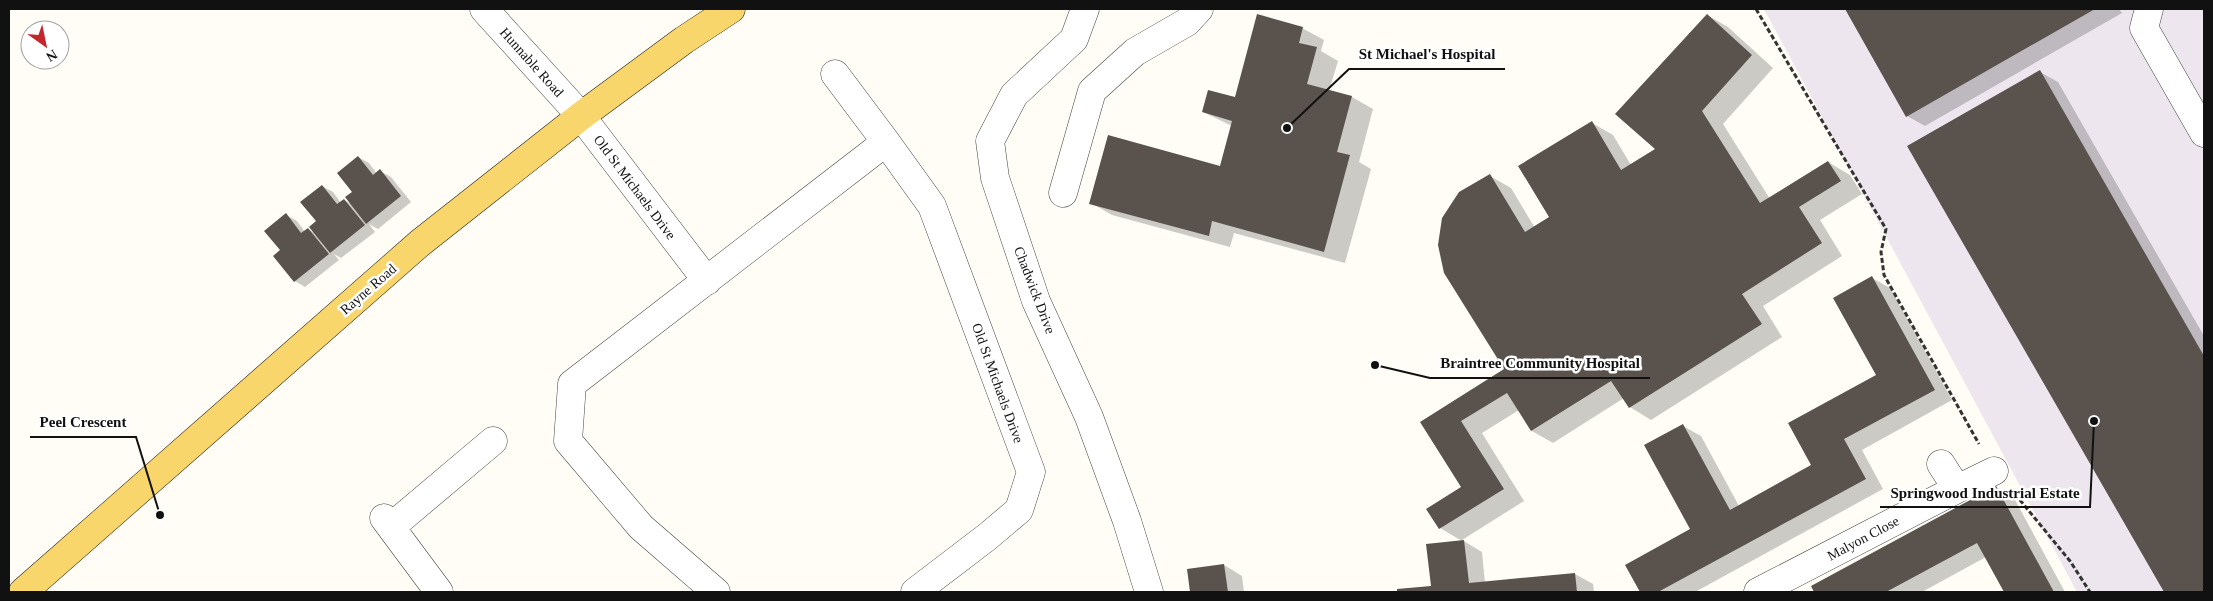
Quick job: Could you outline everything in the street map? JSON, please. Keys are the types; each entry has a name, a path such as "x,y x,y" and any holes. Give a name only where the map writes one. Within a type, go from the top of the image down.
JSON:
{"main road":[{"name":"Rayne Road","path":"23,592 420,243 581,116 684,40 732,9"}],"street":[{"name":"Hunnable Road","path":"484,9 581,116"},
{"name":"Chadwick Drive","path":"1085,9 1074,39 1014,95 990,141 995,178 1036,301 1089,417 1127,521 1149,592"},
{"path":"1063,193 1092,91 1135,52 1188,22 1199,9"},
{"path":"2149,9 2144,28 2204,133"},
{"name":"Old St Michaels Drive","path":"835,74 932,206 1031,472 1019,510 987,538 915,592"},
{"name":"Old St Michaels Drive","path":"581,116 707,281"},
{"path":"716,592 641,527 568,441 572,384 886,142"},
{"path":"438,592 387,522 493,441"},
{"path":"1941,464 1957,488"},
{"name":"Malyon Close","path":"1758,592 1957,488 1994,472"}],"path":[{"path":"1756,9 1886,229 1881,252 1884,276 1994,472 2030,510 2064,553 2090,592"}],"shaded area":[{"path":"1764,9 2204,9 2204,592 2077,592"}],"building":[{"path":"1845,9 2095,9 1906,117"},
{"path":"1257,14 1303,27 1299,43 1317,47 1307,84 1352,96 1337,152 1350,155 1324,252 1212,221 1209,236 1089,204 1108,135 1220,166 1232,121 1202,112 1208,90 1235,97"},
{"path":"1707,14 1752,55 1702,111 1760,203 1828,161 1841,181 1799,207 1822,243 1742,294 1762,324 1629,408 1611,381 1531,431 1507,393 1461,421 1504,489 1439,529 1426,509 1461,487 1420,422 1504,369 1444,273 1438,245 1442,218 1459,192 1490,174 1525,232 1549,217 1518,166 1592,121 1621,170 1655,149 1615,114"},
{"path":"2040,70 2204,356 2204,592 2164,592 1907,146"},
{"path":"358,156 373,175 380,169 401,196 366,224 345,197 352,192 337,173"},
{"path":"322,185 337,204 344,199 365,225 330,253 309,227 316,221 300,202"},
{"path":"286,213 301,233 308,228 329,254 294,282 273,256 280,250 264,231"},
{"path":"1872,276 1935,390 1844,439 1866,479 1658,592 1640,592 1625,565 1690,529 1644,445 1683,424 1730,510 1811,465 1788,423 1876,375 1833,298"},
{"path":"1996,486 2054,592 2004,592 1977,543 1886,592 1814,592 1811,586"},
{"path":"1464,540 1469,583 1575,573 1577,592 1397,592 1397,589 1431,586 1426,544"},
{"path":"1224,564 1228,592 1190,592 1187,569"}],"place":[{"name":"St Michael's Hospital","path":"1287,128"},
{"name":"Braintree Community Hospital","path":"1375,365"},
{"name":"Springwood Industrial Estate","path":"2094,421"},
{"name":"Peel Crescent","path":"160,515"}]}
